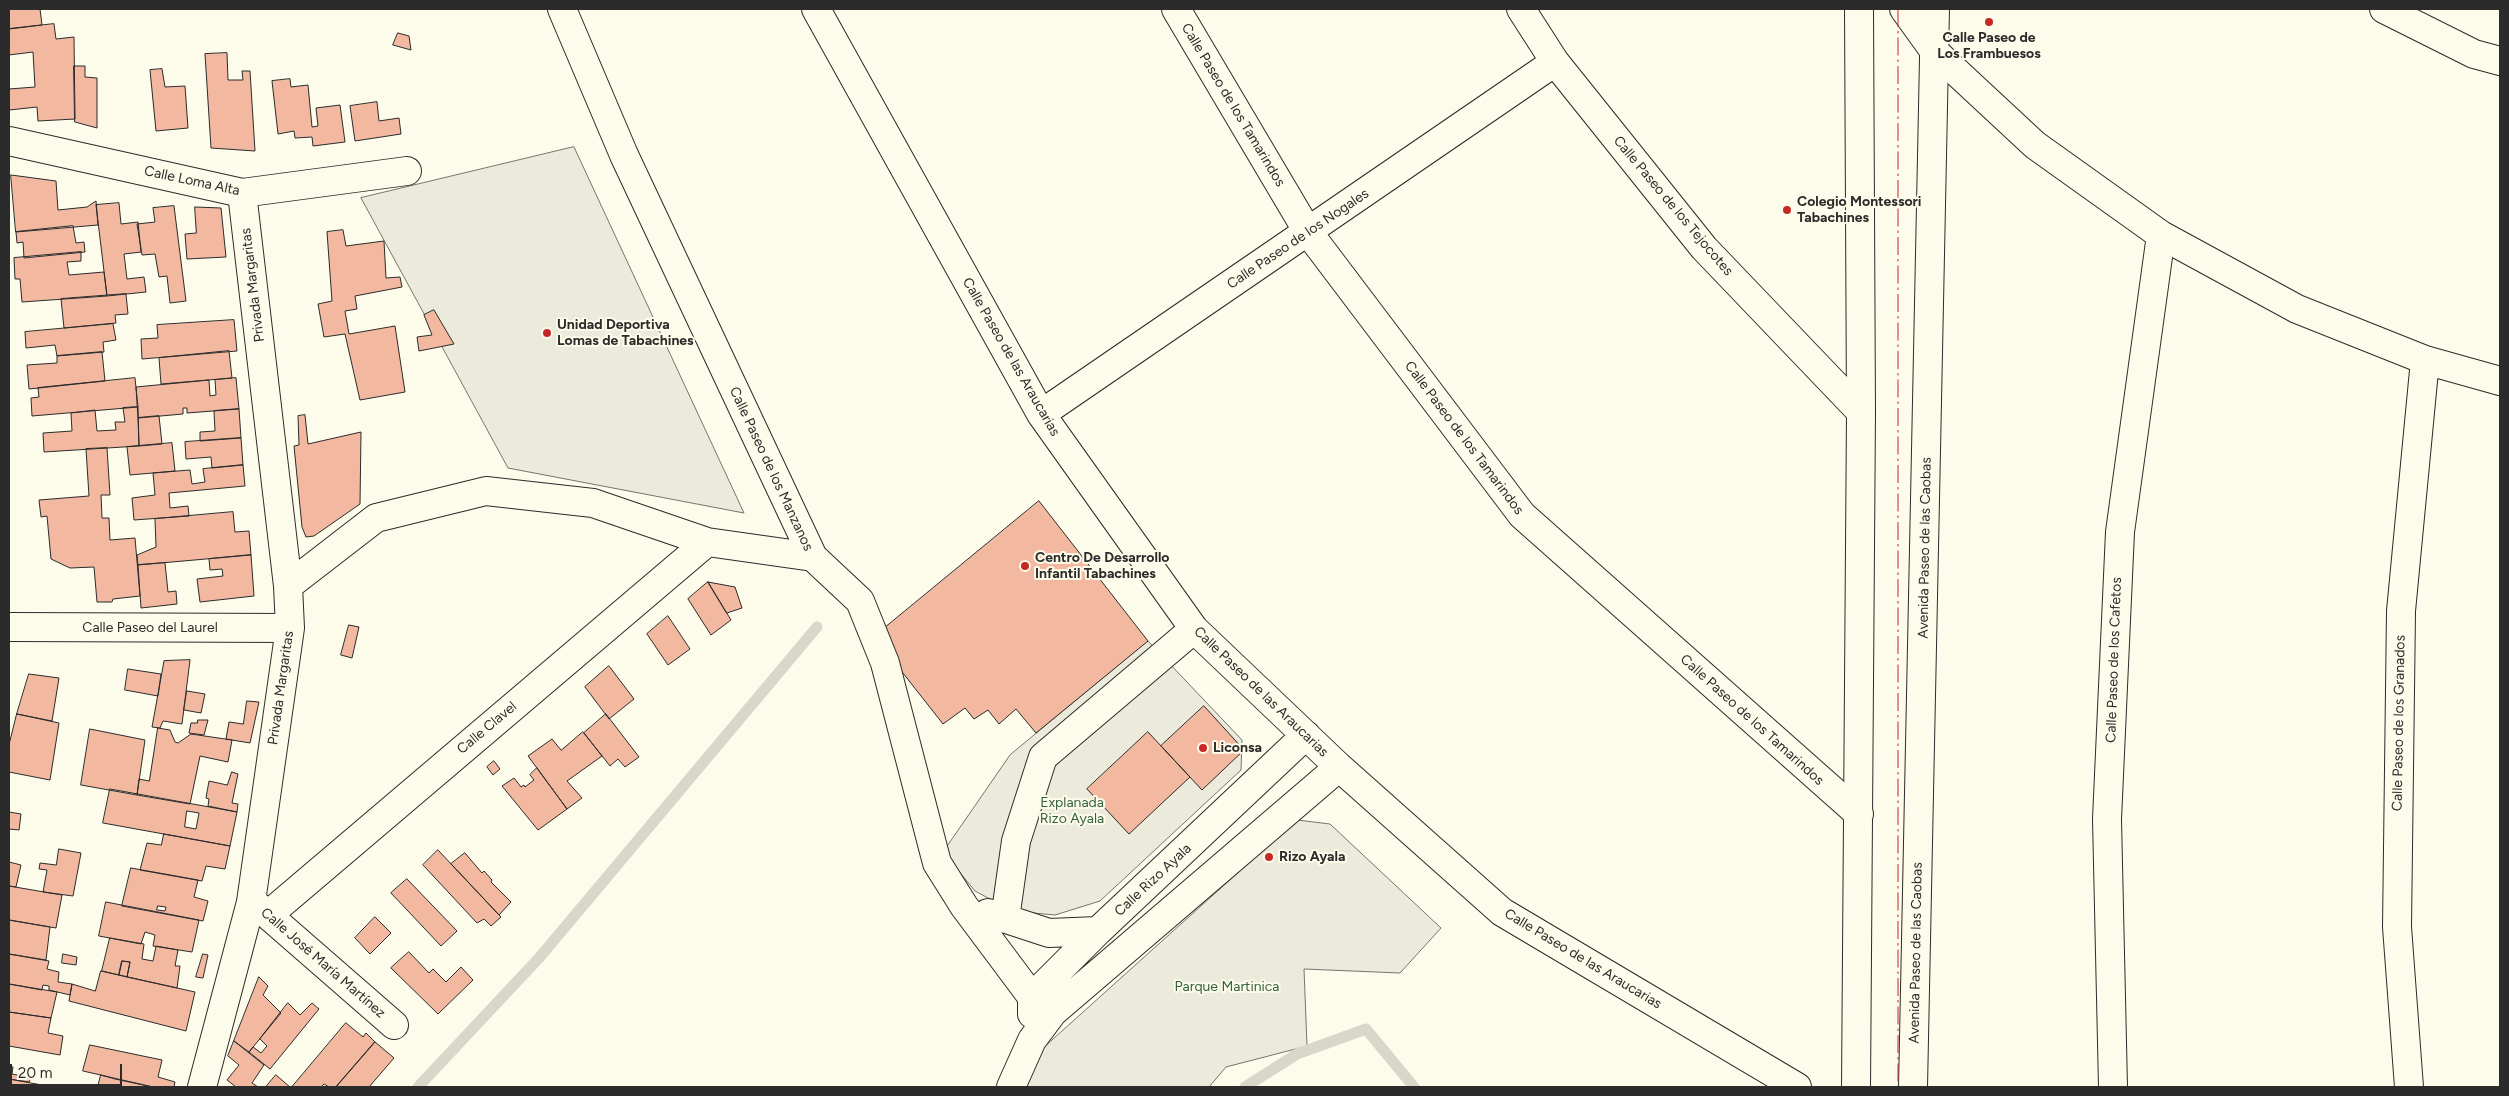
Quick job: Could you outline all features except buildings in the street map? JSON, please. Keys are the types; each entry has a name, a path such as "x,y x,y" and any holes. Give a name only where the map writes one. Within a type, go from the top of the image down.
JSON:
{"street":[{"name":"Calle Paseo de los Manzanos","path":"562,9 624,155 813,558 860,600 886,663 937,862 964,906 1043,1005"},
{"name":"Calle Paseo de las Araucarias","path":"816,9 1041,414 1194,629 1338,766 1502,912 1797,1087"},
{"name":"Calle Paseo de los Tamarindos","path":"1176,9 1308,232 1522,515 1859,814"},
{"name":"Calle Paseo de los Tejocotes","path":"1521,9 1555,62 1704,248 1861,412"},
{"path":"1856,1087 1861,412 1859,9"},
{"path":"1904,9 1935,52 2035,145 2161,236 2297,309 2426,360 2500,381"},
{"name":"Avenida Paseo de las Caobas","path":"1913,1087 1935,9"},
{"path":"2384,9 2474,54 2500,61"},
{"name":"Calle Paseo de los Nogales","path":"1041,414 1555,62"},
{"name":"Calle Loma Alta","path":"9,141 242,193 407,171"},
{"name":"Privada Margaritas","path":"202,1087 260,908 290,628 288,586 242,193"},
{"name":"Calle Paseo de los Cafetos","path":"2113,1087 2107,820 2120,532 2161,236"},
{"name":"Calle Paseo de los Granados","path":"2409,1087 2397,927 2401,611 2426,360"},
{"path":"288,586 376,518 486,492 593,502 707,542 813,558"},
{"name":"Calle Clavel","path":"260,908 707,542"},
{"name":"Calle Paseo del Laurel","path":"9,627 290,628"},
{"path":"1005,919 1016,841 1043,757 1194,629"},
{"name":"Calle Rizo Ayala","path":"1011,1087 1032,1040 1043,1005 1098,931 1306,735"},
{"name":"Calle Rizo Ayala","path":"1043,1005 1338,766"},
{"path":"964,906 1048,933 1098,931"},
{"name":"Calle José María Martínez","path":"260,908 394,1025"}],"green space":[{"name":"Unidad Deportiva Lomas de Tabachines","path":"574,147 744,513 508,468 361,198"},
{"name":"Explanada Rizo Ayala","path":"1148,641 1242,740 1241,770 1100,901 1055,915 1012,911 975,891 943,852 1010,755"},
{"name":"Parque Martinica","path":"1297,820 1330,824 1441,928 1400,973 1304,969 1307,1046 1226,1067 1209,1087 1024,1087 1040,1051"}],"waterway":[{"path":"418,1087 539,958 817,627"},
{"path":"1245,1087 1297,1054 1366,1029 1414,1087"}],"power":[{"path":"1898,9 1898,1087"}],"place":[{"name":"Calle Paseo de Los Frambuesos","path":"1989,22"},
{"name":"Colegio Montessori Tabachines","path":"1787,210"},
{"name":"Unidad Deportiva Lomas de Tabachines","path":"547,333"},
{"name":"Centro De Desarrollo Infantil Tabachines","path":"1025,566"},
{"name":"Liconsa","path":"1203,748"},
{"name":"Rizo Ayala","path":"1269,857"}]}
